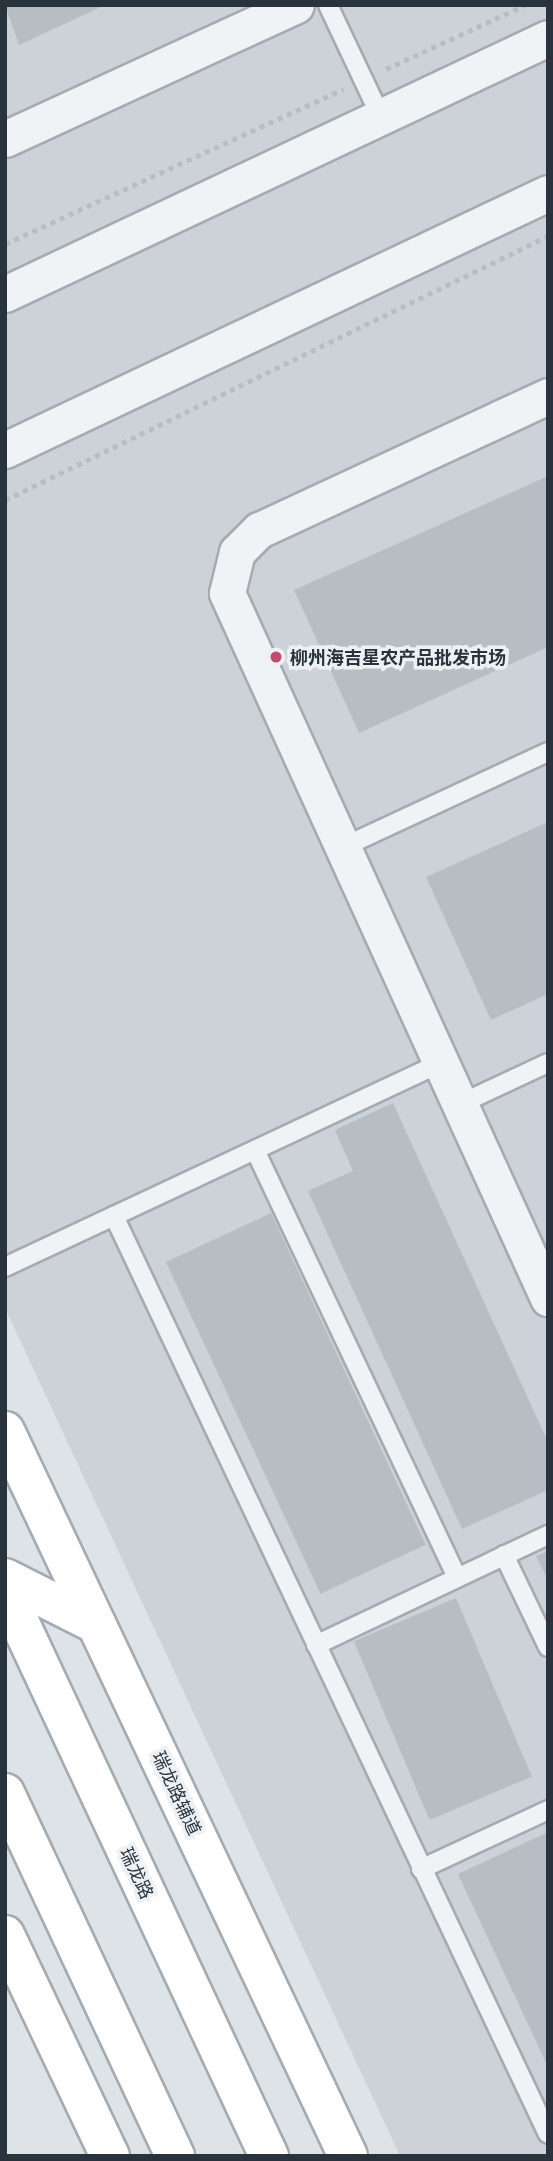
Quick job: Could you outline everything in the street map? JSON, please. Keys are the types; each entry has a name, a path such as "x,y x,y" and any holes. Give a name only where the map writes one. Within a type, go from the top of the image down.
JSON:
{"main road":[{"name":"瑞龙路辅道","path":"5,1431 348,2156"},
{"path":"5,1578 96,1623"},
{"name":"瑞龙路","path":"5,1591 269,2156"},
{"path":"5,1793 175,2156"},
{"path":"5,1935 110,2156"}],"street":[{"path":"5,139 296,5"},
{"path":"5,293 548,38"},
{"path":"5,450 548,193"},
{"path":"548,396 259,530 237,552 227,593 548,1298"}],"lane":[{"path":"328,5 382,117"},
{"path":"343,847 548,752"},
{"path":"5,1267 441,1063"},
{"path":"460,1104 548,1063"},
{"path":"255,1150 457,1578"},
{"path":"114,1216 548,2134"},
{"path":"316,1645 548,1535"},
{"path":"504,1555 548,1647"},
{"path":"421,1868 548,1810"}],"path":[{"path":"5,244 525,5"},
{"path":"5,500 548,236"}],"shaded area":[{"name":"柳州海吉星农产品批发市场","path":"5,5 548,5 548,2156 400,2156 5,1308"}],"building":[{"path":"5,5 105,5 19,45"},
{"path":"548,476 548,647 359,733 294,590"},
{"path":"548,822 548,994 491,1020 426,877"},
{"path":"393,1103 548,1442 548,1490 462,1529 308,1191 353,1171 335,1130"},
{"path":"271,1213 426,1545 321,1594 166,1262"},
{"path":"548,1551 548,1580 536,1556"},
{"path":"456,1598 532,1777 430,1820 354,1641"},
{"path":"548,1832 548,2067 458,1874"}],"place":[{"name":"柳州海吉星农产品批发市场","path":"276,657"}]}
